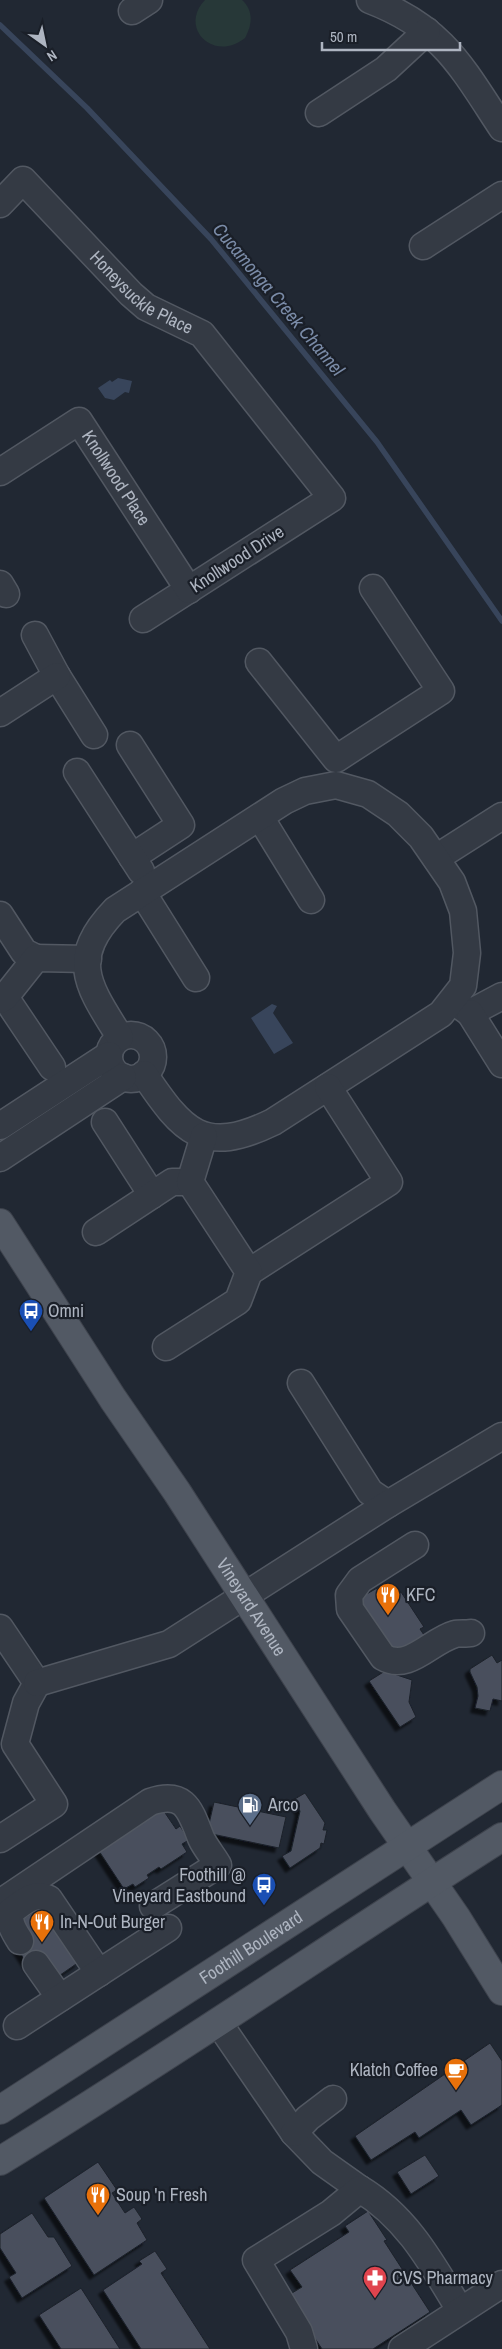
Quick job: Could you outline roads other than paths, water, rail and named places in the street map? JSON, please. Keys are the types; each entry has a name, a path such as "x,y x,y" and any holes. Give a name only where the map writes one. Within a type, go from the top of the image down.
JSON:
{"main road":[{"name":"Vineyard Avenue","path":"0,1223 113,1399 502,1990"},
{"name":"Foothill Boulevard","path":"0,2110 502,1784"},
{"path":"0,2160 101,2099 502,1838"}],"street":[{"path":"370,0 392,9 427,31 449,50 460,63 502,128"},
{"path":"319,113 386,69 427,31"},
{"name":"Honeysuckle Place","path":"0,204 23,180 131,294 146,307 202,334 332,498"},
{"path":"423,246 502,194"},
{"name":"Knollwood Place","path":"0,472 79,421 189,590"},
{"name":"Knollwood Drive","path":"143,619 332,498"},
{"path":"336,759 441,691 373,588"},
{"path":"35,634 57,676 94,735"},
{"path":"259,662 336,759 336,785"},
{"path":"0,713 57,676"},
{"path":"130,745 181,825 132,857"},
{"path":"77,772 132,857 146,889 196,978"},
{"path":"502,996 461,1007 441,1014 273,1122 249,1134 222,1139 204,1136 184,1125 134,1076 114,1071 115,1046 87,974 88,959 90,943 102,924 115,910 304,791 336,785 368,794 398,814 421,837 452,882 464,920 467,953 461,1007 502,1064"},
{"path":"436,858 502,816"},
{"path":"260,817 311,900"},
{"path":"0,915 24,952 36,958 88,959"},
{"path":"36,958 3,999 52,1067"},
{"path":"0,1126 115,1046 127,1035 140,1036 150,1045 152,1064 0,1158"},
{"path":"166,1347 238,1301 249,1272 389,1182 328,1087"},
{"path":"105,1122 152,1195"},
{"path":"190,1182 204,1136"},
{"path":"96,1232 172,1182 190,1182"},
{"path":"190,1182 249,1272"},
{"path":"300,1383 370,1492 388,1504"},
{"path":"0,1839 54,1804 15,1744 26,1703 37,1683 169,1644 388,1504 502,1436"},
{"path":"414,1545 360,1580 349,1595 350,1609 383,1657 390,1661 406,1660 454,1634 471,1633"},
{"path":"0,1628 37,1683"},
{"path":"0,1903 150,1802 164,1797 185,1804 196,1821 202,1840 218,1865 154,1906"},
{"path":"20,1942 12,1929 9,1918 11,1911 35,1895 41,1894 49,1899 99,1973"},
{"path":"17,2026 168,1928"},
{"path":"36,1964 60,1998"},
{"path":"218,2022 294,2133 322,2162 378,2200 395,2214 410,2232 460,2310"},
{"path":"294,2133 308,2118 333,2099"},
{"path":"304,2349 299,2332 256,2260 332,2213 360,2189"},
{"path":"402,2349 460,2310 501,2286"}],"water":[{"path":"118,378 132,381 129,393 125,392 114,400 105,398 98,388 110,380 112,382"},
{"path":"272,1004 277,1006 273,1013 293,1043 274,1054 251,1018"}],"waterway":[{"name":"Cucamonga Creek Channel","path":"0,25 87,108 211,239 377,442 502,621"}],"place":[{"name":"Omni","path":"31,1332"},
{"name":"KFC","path":"388,1616"},
{"name":"Arco","path":"250,1826"},
{"name":"Foothill @ Vineyard Eastbound","path":"264,1906"},
{"name":"In-N-Out Burger","path":"42,1943"},
{"name":"Klatch Coffee","path":"456,2091"},
{"name":"Soup 'n Fresh","path":"98,2216"},
{"name":"CVS Pharmacy","path":"375,2299"}]}
